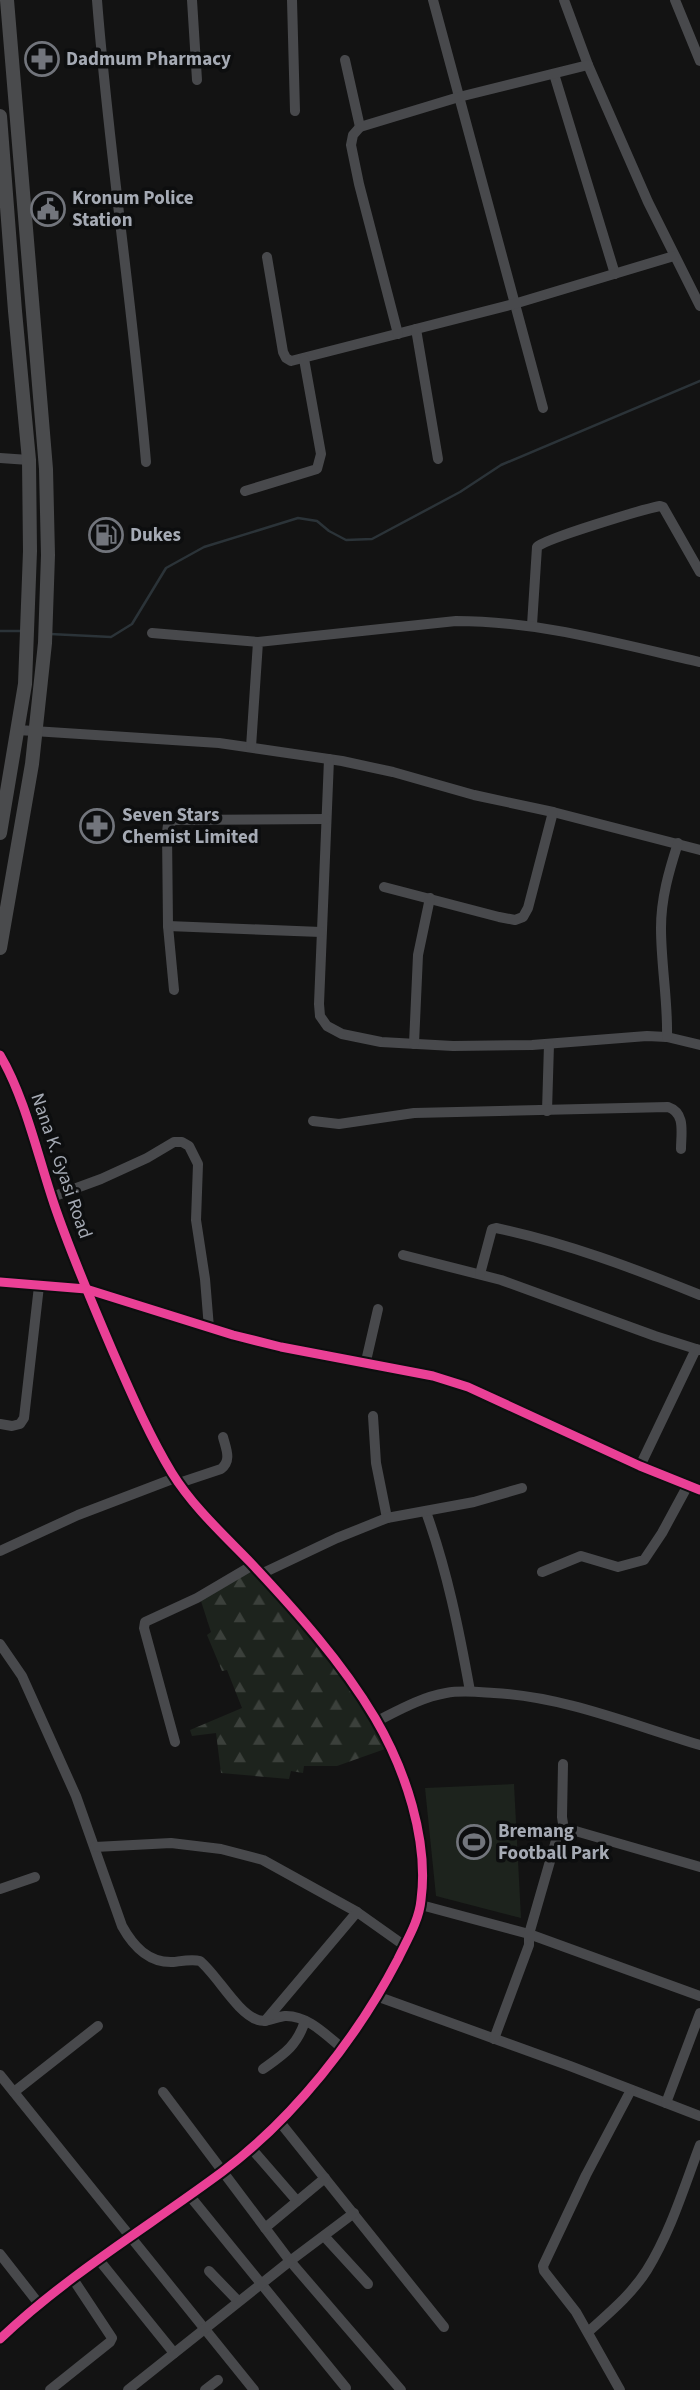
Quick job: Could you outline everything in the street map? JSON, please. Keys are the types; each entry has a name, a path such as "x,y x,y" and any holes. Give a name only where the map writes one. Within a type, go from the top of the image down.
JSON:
{"highway":[{"path":"0,948 28,790 35,733 45,643 48,555 46,469 7,0"},
{"path":"0,116 29,460 30,551 25,684 0,833"}],"street":[{"path":"97,0 103,79 136,350 146,462"},
{"path":"192,0 197,79"},
{"path":"292,0 295,111"},
{"path":"433,0 542,408"},
{"path":"564,0 588,65 674,256 700,306"},
{"path":"675,0 700,61"},
{"path":"345,60 359,127"},
{"path":"398,334 351,145 359,127 459,97 588,65"},
{"path":"554,74 615,274"},
{"path":"267,257 284,352 286,358 291,361 514,304 674,256"},
{"path":"416,330 438,459"},
{"path":"245,491 317,469 321,454 304,359"},
{"path":"0,458 29,460"},
{"path":"532,625 537,547 541,542 558,536 660,506 700,572"},
{"path":"152,633 258,642 456,621 490,621 532,625 700,662"},
{"path":"251,747 258,642"},
{"path":"18,730 251,747 329,760 393,772 474,795 553,812 700,850"},
{"path":"329,760 319,1004 320,1016 327,1026 342,1034 381,1042 453,1046 548,1044 647,1036 667,1037 700,1045"},
{"path":"384,887 499,917 515,920 523,917 528,908 553,812"},
{"path":"174,990 168,926 168,825 173,820 326,819"},
{"path":"667,1037 661,927 663,899 678,843"},
{"path":"414,1044 418,956 430,898"},
{"path":"168,926 321,932"},
{"path":"547,1111 548,1044"},
{"name":"Nana K. Gyasi Road","path":"0,1055 16,1088 86,1289 133,1396 177,1480 220,1532 283,1597 333,1659 377,1721 399,1765 413,1808 423,1882 421,1905 405,1946 379,1997 342,2048 279,2121 222,2172 131,2235 39,2304 0,2339"},
{"path":"313,1121 338,1124 414,1113 668,1107 681,1116 681,1149"},
{"path":"52,1197 101,1179 174,1142 189,1146 198,1164 196,1220 209,1328"},
{"path":"480,1274 492,1229 496,1228 594,1254 700,1295"},
{"path":"402,1255 480,1274 698,1349 640,1466"},
{"path":"0,1282 86,1289 209,1328 281,1347 366,1361 433,1376 468,1387 640,1466 700,1490"},
{"path":"0,1424 20,1424 24,1418 39,1286"},
{"path":"366,1361 378,1309"},
{"path":"373,1416 376,1463 387,1518"},
{"path":"0,1551 78,1515 177,1480 222,1469 228,1460 223,1437"},
{"path":"542,1572 582,1556 618,1567 644,1560 688,1485"},
{"path":"261,1574 387,1518 474,1502 522,1488"},
{"path":"426,1512 445,1569 470,1691"},
{"path":"175,1742 144,1628 145,1622 197,1598 253,1566"},
{"path":"0,1644 22,1676 76,1796 122,1926 136,1947 158,1961 200,1961 251,2016 264,2021 289,2016 305,2021 342,2048"},
{"path":"377,1721 415,1703 445,1693 507,1693 566,1703 700,1745"},
{"path":"563,1765 564,1830"},
{"path":"494,2039 529,1945 529,1934 557,1837 564,1830 572,1830 700,1867"},
{"path":"95,1847 171,1843 221,1849 263,1860 357,1912 405,1946"},
{"path":"0,1889 35,1877"},
{"path":"421,1905 529,1934 700,1996"},
{"path":"264,2021 357,1912"},
{"path":"379,1997 700,2116"},
{"path":"666,2103 700,2013"},
{"path":"263,2069 295,2044 305,2021"},
{"path":"14,2092 99,2026"},
{"path":"0,2075 254,2390"},
{"path":"620,2390 576,2312 544,2272 543,2266 631,2090"},
{"path":"163,2092 290,2260 401,2390"},
{"path":"279,2121 444,2327"},
{"path":"588,2332 624,2299 647,2271 673,2218 700,2145"},
{"path":"251,2148 297,2201"},
{"path":"265,2228 325,2178"},
{"path":"189,2195 346,2388"},
{"path":"128,2390 290,2260 354,2213"},
{"path":"324,2235 368,2284"},
{"path":"1,2257 39,2304"},
{"path":"99,2260 174,2353"},
{"path":"209,2271 238,2301"},
{"path":"50,2390 112,2338 73,2279"},
{"path":"205,2390 218,2380"}],"green space":[{"path":"252,1571 314,1640 349,1686 385,1749 337,1766 304,1766 303,1773 291,1771 289,1779 221,1773 216,1733 192,1736 190,1730 242,1708 227,1670 222,1671 207,1635 211,1632 200,1598"},
{"name":"Bremang Football Park","path":"514,1784 521,1918 436,1896 425,1788"}],"waterway":[{"path":"50,634 111,637 132,624 166,568 204,547 298,518 317,521 346,540 372,539 460,492 501,465 700,381"},
{"path":"0,631 22,631"}],"cycle path":[{"path":"0,1055 24,1108 67,1241 156,1444 189,1497 318,1638 375,1718 405,1782 418,1829 423,1877 418,1915 382,1989 343,2047 299,2102 249,2151 80,2273 0,2339"},
{"path":"0,1282 86,1289 233,1335 281,1347 433,1376 468,1387 640,1466 700,1490"}],"place":[{"name":"Dadmum Pharmacy","path":"42,59"},
{"name":"Kronum Police Station","path":"48,209"},
{"name":"Dukes","path":"106,535"},
{"name":"Seven Stars Chemist Limited","path":"97,826"},
{"name":"Bremang Football Park","path":"474,1842"}]}
